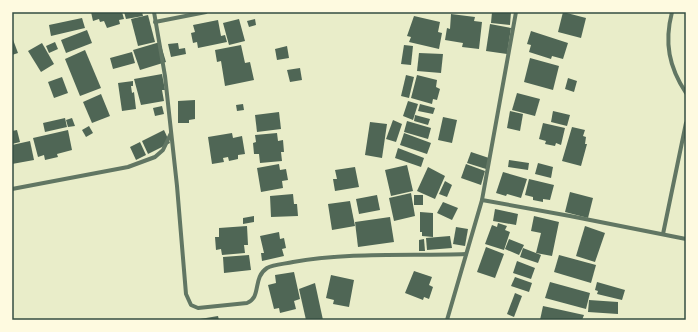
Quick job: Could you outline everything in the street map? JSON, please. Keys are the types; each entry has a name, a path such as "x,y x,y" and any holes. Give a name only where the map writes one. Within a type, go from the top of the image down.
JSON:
{"street":[{"path":"154,12 165,76 186,294 188,301 194,307 247,303 251,301 254,297 258,276 272,266 314,258 364,255 466,254"},
{"path":"155,22 206,12"},
{"path":"447,320 482,200 516,12"},
{"path":"672,12 669,24 669,57 677,79 686,93"},
{"path":"663,234 686,123"},
{"path":"12,189 128,167 155,157 163,150 171,133"},
{"path":"482,200 686,239"}],"building":[{"path":"91,12 122,12 124,19 119,20 120,24 107,28 104,21 100,22 99,19 93,21"},
{"path":"124,12 142,12 143,16 126,19"},
{"path":"492,12 511,12 510,25 491,23"},
{"path":"563,12 586,18 581,38 558,32"},
{"path":"451,14 475,17 474,21 482,22 479,49 462,47 463,43 445,40 447,28 450,29"},
{"path":"148,15 155,42 138,46 131,19"},
{"path":"414,16 440,22 438,32 442,33 439,49 409,42 411,37 407,36"},
{"path":"82,18 85,28 51,36 49,25"},
{"path":"239,19 245,41 229,45 223,23"},
{"path":"255,19 256,25 249,27 247,21"},
{"path":"218,20 221,36 225,35 227,42 198,48 197,42 193,43 191,33 195,32 193,25"},
{"path":"490,24 511,28 507,54 486,51"},
{"path":"87,30 92,43 66,53 61,40"},
{"path":"531,31 568,43 563,59 552,56 551,59 529,52 531,45 527,44"},
{"path":"12,37 18,53 12,55"},
{"path":"55,42 58,49 49,53 46,46"},
{"path":"160,42 166,62 140,70 133,50"},
{"path":"42,43 54,64 41,72 28,51"},
{"path":"178,43 179,49 185,48 186,54 171,57 168,44"},
{"path":"241,45 245,63 250,62 254,80 225,86 221,61 217,62 215,50"},
{"path":"404,45 413,46 411,65 401,64"},
{"path":"287,46 289,58 277,60 275,49"},
{"path":"85,50 101,88 80,96 65,59"},
{"path":"132,52 135,63 113,69 110,58"},
{"path":"419,53 443,54 441,73 417,71"},
{"path":"530,58 559,66 553,90 524,82"},
{"path":"300,68 302,80 290,82 287,70"},
{"path":"162,74 165,90 162,90 164,101 141,105 134,79"},
{"path":"406,75 414,77 409,98 401,96"},
{"path":"417,75 437,80 436,87 440,89 437,100 433,99 432,104 411,98"},
{"path":"62,77 68,93 54,98 48,82"},
{"path":"568,78 577,81 574,92 565,89"},
{"path":"133,81 133,86 131,86 132,93 134,92 136,109 122,111 118,83"},
{"path":"517,93 540,99 535,116 512,110"},
{"path":"101,94 110,116 92,123 83,102"},
{"path":"195,100 195,119 189,120 189,123 178,123 178,101"},
{"path":"408,101 418,104 413,120 403,116"},
{"path":"243,104 244,110 237,111 236,105"},
{"path":"420,104 435,108 433,114 418,111"},
{"path":"162,106 164,114 155,116 153,108"},
{"path":"510,111 523,114 520,131 507,128"},
{"path":"553,111 570,115 567,126 551,122"},
{"path":"279,112 281,129 257,132 255,115"},
{"path":"415,115 430,119 428,125 414,121"},
{"path":"443,117 457,120 452,143 438,140"},
{"path":"65,118 67,127 45,132 43,123"},
{"path":"72,118 75,126 68,127 66,120"},
{"path":"393,120 402,124 396,142 386,139"},
{"path":"407,121 431,128 428,139 404,132"},
{"path":"370,122 387,124 382,158 365,155"},
{"path":"543,123 565,128 561,145 556,143 555,146 545,144 546,141 539,139"},
{"path":"89,126 93,133 86,137 82,130"},
{"path":"572,127 585,130 583,136 586,137 585,144 587,144 581,166 562,161"},
{"path":"17,130 20,142 12,144 12,131"},
{"path":"68,130 72,150 57,154 58,157 45,160 44,155 38,157 33,138"},
{"path":"164,130 170,143 148,154 142,141"},
{"path":"232,133 233,138 242,136 245,154 238,155 238,159 229,161 228,157 223,158 224,162 212,164 208,137"},
{"path":"277,133 278,141 283,140 284,152 281,152 282,161 260,163 259,154 254,154 253,143 256,142 255,135"},
{"path":"404,133 431,143 427,154 400,145"},
{"path":"30,141 34,160 12,164 12,145"},
{"path":"140,142 146,155 136,160 130,147"},
{"path":"398,148 424,158 421,167 395,158"},
{"path":"471,152 489,158 486,169 467,163"},
{"path":"509,160 529,163 528,170 508,167"},
{"path":"538,163 553,167 551,178 535,174"},
{"path":"279,164 280,170 286,169 288,180 282,181 283,188 261,192 257,168"},
{"path":"466,164 485,171 481,185 461,178"},
{"path":"407,165 413,191 391,196 385,170"},
{"path":"355,167 359,187 335,191 333,179 337,179 335,170"},
{"path":"428,167 445,176 435,199 417,191"},
{"path":"503,172 527,179 521,198 496,193"},
{"path":"529,179 554,185 550,200 543,199 543,202 533,200 533,197 525,195"},
{"path":"445,181 452,185 447,197 439,194"},
{"path":"570,192 593,198 588,218 565,212"},
{"path":"411,193 415,216 394,221 389,198"},
{"path":"293,194 294,204 297,204 298,216 271,217 270,196"},
{"path":"377,195 380,210 359,214 356,199"},
{"path":"414,195 423,195 423,205 414,205"},
{"path":"350,201 355,226 332,230 328,204"},
{"path":"443,202 458,208 452,220 437,213"},
{"path":"495,209 518,214 516,225 493,221"},
{"path":"420,212 433,213 433,237 422,236 422,232 420,232"},
{"path":"254,216 254,222 243,224 243,218"},
{"path":"534,216 559,222 552,256 536,253 541,233 531,231"},
{"path":"390,217 394,242 358,247 355,222"},
{"path":"498,223 507,226 505,230 510,232 504,250 485,244 492,225 497,227"},
{"path":"247,226 248,245 244,245 245,253 222,255 221,249 216,250 215,237 219,237 219,228"},
{"path":"585,226 605,233 595,262 576,256"},
{"path":"456,227 468,229 465,246 453,244"},
{"path":"279,232 280,239 284,238 286,248 282,249 284,256 262,261 261,253 264,253 260,236"},
{"path":"450,236 452,248 427,250 426,238"},
{"path":"424,239 425,251 419,251 419,240"},
{"path":"509,239 524,245 519,255 505,249"},
{"path":"486,247 504,254 495,278 477,272"},
{"path":"523,248 541,255 538,263 520,257"},
{"path":"249,255 251,270 224,273 223,257"},
{"path":"559,255 596,265 591,283 554,272"},
{"path":"517,261 535,268 531,279 513,273"},
{"path":"414,271 432,277 429,285 433,287 429,299 424,297 423,300 405,293"},
{"path":"294,272 300,299 294,301 296,309 280,313 279,308 274,309 268,285 276,283 275,275"},
{"path":"331,275 354,280 349,307 333,304 334,300 326,298"},
{"path":"515,277 532,283 529,292 511,286"},
{"path":"550,282 590,293 586,309 545,298"},
{"path":"597,282 625,290 622,300 597,294 598,291 595,290"},
{"path":"315,283 323,320 306,320 299,289"},
{"path":"515,293 522,296 514,317 507,314"},
{"path":"589,300 618,302 618,314 588,312"},
{"path":"543,306 584,315 582,320 540,320"},
{"path":"218,316 219,320 200,320 200,319"}]}
